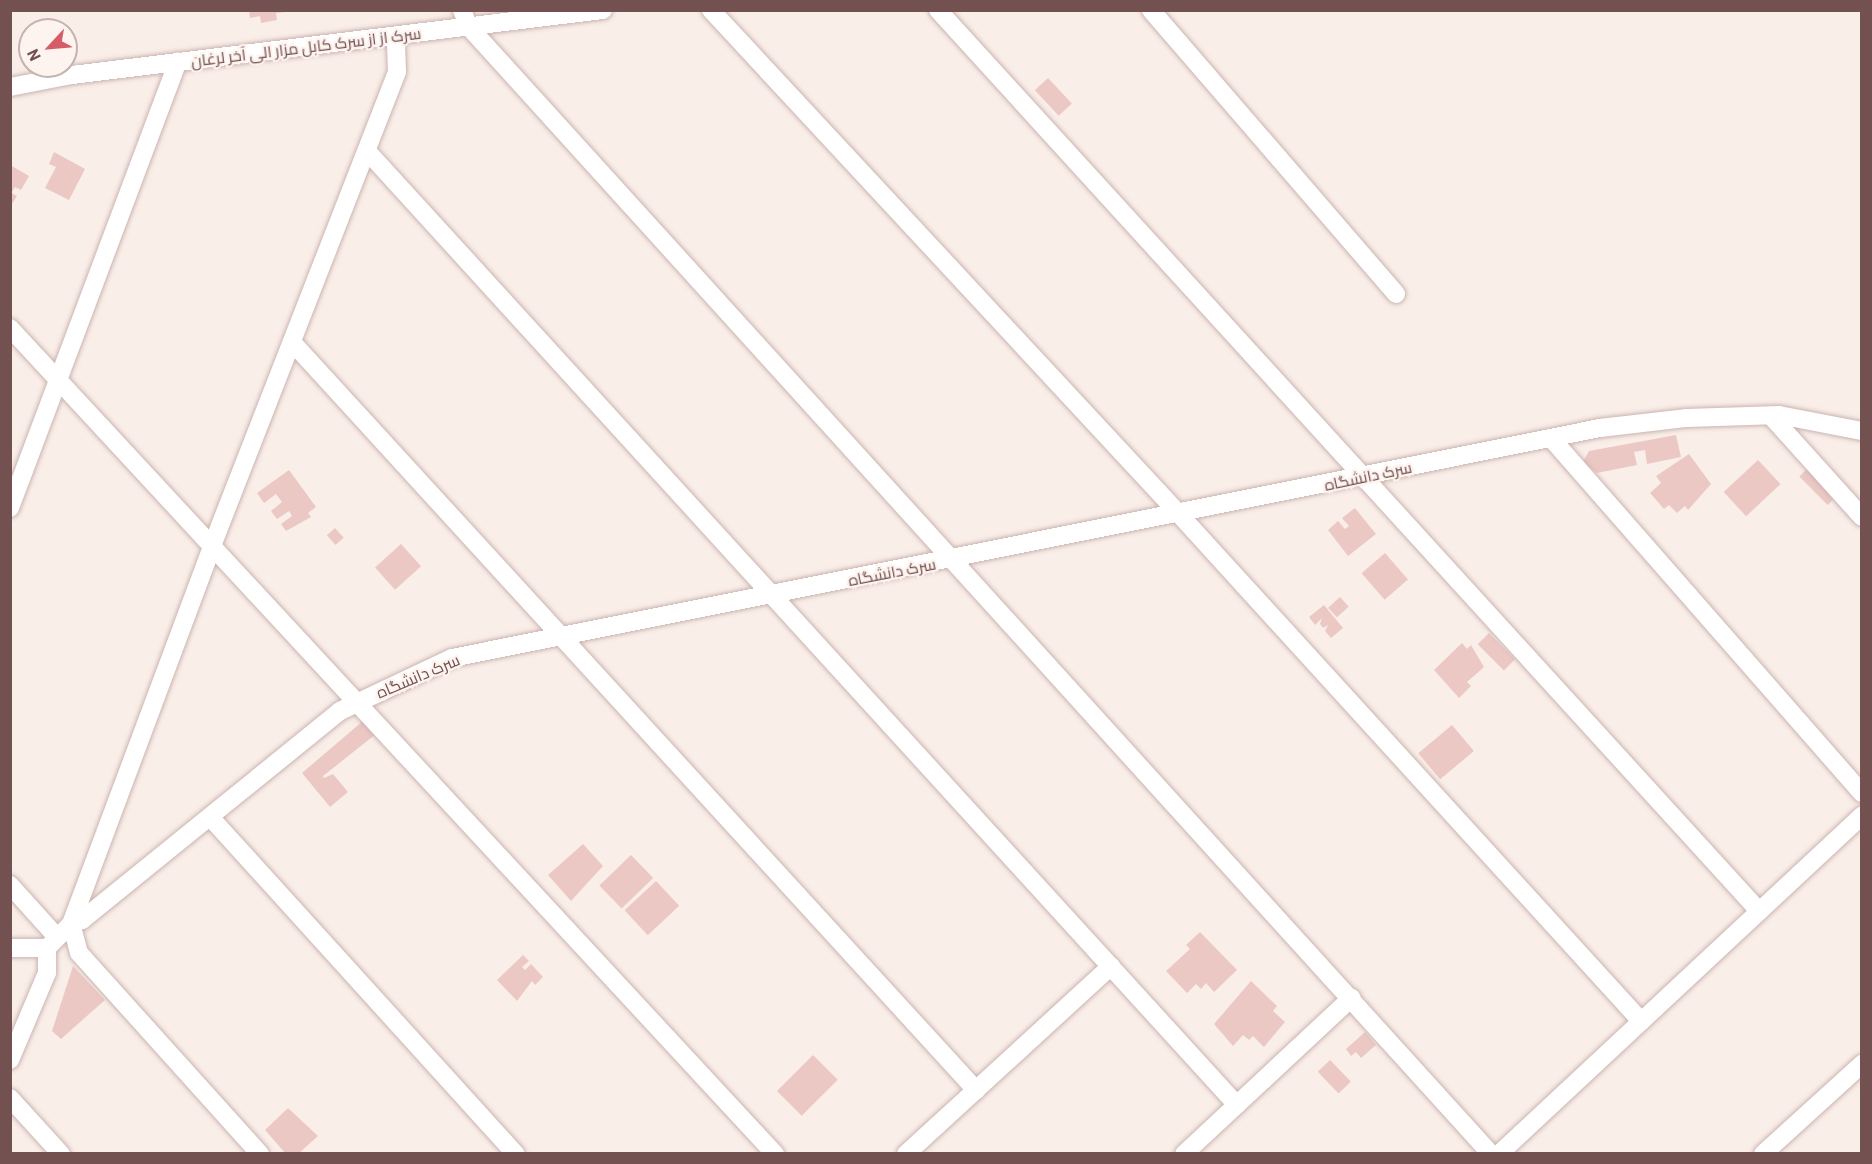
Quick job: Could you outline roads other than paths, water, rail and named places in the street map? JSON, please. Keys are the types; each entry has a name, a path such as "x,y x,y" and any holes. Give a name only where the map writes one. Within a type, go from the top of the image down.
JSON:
{"street":[{"name":"سرک از از سرک کابل مزار الی آخر لرغان","path":"10,87 178,62 396,36 465,19 603,10"},
{"path":"711,10 1179,514 1641,1022"},
{"path":"938,10 1759,911"},
{"path":"1151,10 1396,294"},
{"path":"465,19 1491,1154"},
{"path":"260,1154 79,953 71,924 212,546 397,72 396,36"},
{"path":"10,508 60,382 178,62"},
{"path":"366,151 774,595 1237,1105"},
{"path":"10,328 775,1154"},
{"path":"292,342 976,1090"},
{"path":"1771,416 1862,518"},
{"name":"سرک دانشگاه","path":"51,942 71,924 82,920 340,711 452,658 954,560 1551,438 1687,418 1771,416 1862,431"},
{"path":"1551,438 1862,793"},
{"path":"1499,1154 1862,816"},
{"path":"210,817 516,1154"},
{"path":"10,885 51,942 47,973 10,1060"},
{"path":"10,948 51,942"},
{"path":"906,1154 1112,966"},
{"path":"1184,1154 1351,998"},
{"path":"1763,1154 1862,1064"},
{"path":"10,1098 61,1154"}]}
